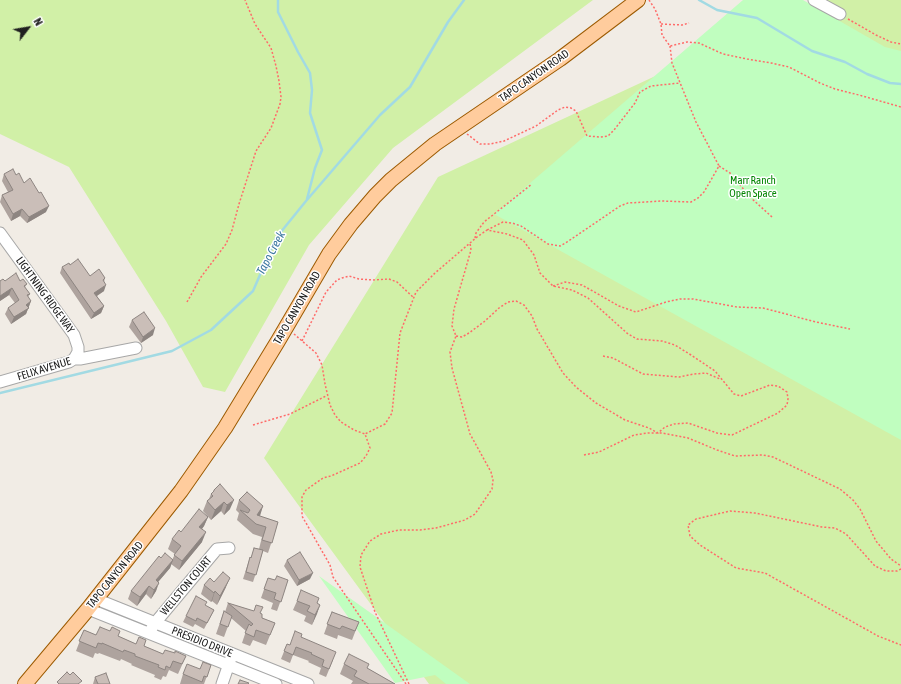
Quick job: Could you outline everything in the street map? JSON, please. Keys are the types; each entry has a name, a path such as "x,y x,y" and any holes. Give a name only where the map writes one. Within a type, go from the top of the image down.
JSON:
{"main road":[{"name":"TAPO CANYON ROAD","path":"25,684 92,604 181,491 225,428 321,267 351,224 375,196 391,180 435,144 560,59 638,0"}],"street":[{"path":"814,0 840,14"},
{"name":"LIGHTNING RIDGE WAY","path":"0,234 74,335 78,346 78,352 74,359"},
{"name":"FELIX AVENUE","path":"0,382 69,362 74,359 136,348"},
{"name":"WELLSTON COURT","path":"149,634 155,623 217,549 229,548"},
{"name":"PRESIDIO DRIVE","path":"92,604 155,623 308,684"},
{"name":"PRESIDIO DRIVE","path":"92,604 149,634 276,684"},
{"path":"222,684 233,654"}],"path":[{"path":"187,302 201,277 222,250 229,237 256,151 271,128 280,104 281,97 279,81 271,48 255,24 245,0"},
{"path":"649,0 661,24 662,35 670,46 672,63 696,122 719,166 730,173 750,197 772,217"},
{"path":"840,14 876,35 891,42 901,44"},
{"path":"661,24 682,25 690,23"},
{"path":"670,46 688,42 699,43 723,54 771,62 789,67 835,89 901,107"},
{"path":"460,127 469,137 480,144 490,144 504,141 536,126 558,110 565,107 576,111 586,136 608,136 635,102 640,92 651,86 680,83"},
{"path":"286,328 316,353 322,365 328,395 335,415 341,422 354,430 365,434 385,424 392,413 400,333 416,292 422,284 475,239 487,230 503,222 521,226 548,244 560,246 620,206 628,203 655,201 691,202 704,192 719,166"},
{"path":"475,239 476,233 484,222 532,184"},
{"path":"487,230 507,234 523,240 534,255 540,273 553,286 572,290 588,298 628,334 637,339 662,341 675,345 715,371 734,394 741,396 770,385 778,386 787,392 787,405 778,413 732,435 717,433 688,423 665,427 658,433"},
{"path":"408,684 375,612 360,567 361,555 370,541 381,534 400,530 436,528 465,520 474,514 492,489 493,480 491,472 470,434 452,368 450,352 456,336 452,326 454,309 471,250 470,243"},
{"path":"302,341 326,292 342,278 349,276 373,280 389,279 397,282 414,298"},
{"path":"553,286 566,282 582,285 619,306 636,312 666,302 680,299 693,299 737,307 769,310 850,329"},
{"path":"456,336 462,337 469,333 485,322 499,308 508,302 516,301 524,305 532,316 537,329 563,373 576,387 596,403 625,420 650,428 658,433"},
{"path":"603,356 613,358 644,374 679,377 706,373 722,379"},
{"path":"253,425 290,414 328,395"},
{"path":"584,455 599,452 634,435 658,433 688,438 735,456 763,455 773,457 840,489 853,500 860,510 876,541 891,559 901,566"},
{"path":"365,434 370,448 366,456 360,463 323,478 306,490 302,497 302,516 330,565 333,577 408,684"},
{"path":"901,569 897,571 886,570 875,566 846,534 835,528 822,527 755,513 730,511 696,519 688,525 690,536 700,545 736,568 765,574 878,636 901,645"}],"green space":[{"path":"0,0 593,0 393,148 309,245 225,392 203,387 166,321 69,167 0,134"},
{"name":"Marr Ranch Open Space","path":"743,0 803,0 885,47 901,51 901,440 494,214"},
{"path":"819,0 901,0 901,684 429,684 264,458 438,177"},
{"path":"319,576 470,684 446,684 435,675 395,683"}],"building":[{"path":"13,169 16,175 19,173 24,183 30,178 39,193 41,192 49,206 29,217 22,209 13,214 2,195 13,190 4,174"},
{"path":"78,259 90,276 99,269 105,278 103,280 106,285 94,293 104,306 94,313 62,267 69,263 70,265"},
{"path":"16,273 20,281 23,279 27,284 24,286 30,294 27,295 31,301 26,305 29,308 14,317 8,308 19,300 12,288 0,296 0,281 3,279 5,281"},
{"path":"144,312 155,328 143,337 132,320"},
{"path":"220,484 234,500 227,505 224,502 215,510 207,501 213,496 211,494"},
{"path":"247,492 263,506 257,515 278,522 272,543 262,540 266,527 256,524 240,510 248,513 250,510 239,500"},
{"path":"199,509 208,517 199,527 206,532 182,561 174,555 181,546 172,539 179,530 181,532"},
{"path":"254,548 263,550 256,575 246,572"},
{"path":"300,552 313,573 299,580 287,560"},
{"path":"165,553 173,560 156,580 159,583 154,590 149,586 140,597 131,591 159,556 161,558"},
{"path":"223,572 230,578 220,596 215,591 214,593 204,585 210,578 214,582"},
{"path":"277,576 288,580 281,602 274,599 276,593 264,589 268,578 275,580"},
{"path":"301,590 319,598 317,603 320,605 315,615 307,611 310,606 297,601"},
{"path":"196,596 207,602 205,605 214,610 207,623 197,618 196,621 186,616"},
{"path":"228,603 254,611 256,605 263,607 260,613 262,614 262,618 275,623 270,635 256,630 254,637 245,633 249,624 251,626 253,624"},
{"path":"224,611 232,616 228,627 220,624"},
{"path":"332,612 359,622 355,631 342,626 340,629 327,624"},
{"path":"100,627 110,631 112,627 120,631 118,636 136,644 139,637 146,640 144,646 163,654 165,650 175,653 175,651 186,656 182,664 173,661 170,668 166,666 165,670 158,667 159,665 124,650 123,652 102,643 98,643 96,648 79,641 84,630 96,635"},
{"path":"295,631 302,634 301,637 336,652 329,669 322,666 324,660 311,654 312,653 296,647 293,655 284,651 287,644 290,645"},
{"path":"349,654 369,664 367,668 395,684 369,684 354,676 357,671 344,664"},
{"path":"203,662 211,665 207,677 204,676 202,682 183,674 187,664 200,669"},
{"path":"67,672 70,675 73,672 82,681 78,684 59,684 57,682"},
{"path":"106,673 110,684 98,684 95,677"},
{"path":"240,680 249,683 238,684"}],"waterway":[{"path":"278,0 278,12 310,73 312,90 310,113 322,150 315,168 307,199"},
{"name":"Tapo Creek","path":"0,393 172,351 211,330 253,291 276,238 306,201 380,115 410,87 448,22 464,0"},
{"path":"699,0 717,10 757,18 812,51 845,62 867,74 890,83 901,84"}]}
